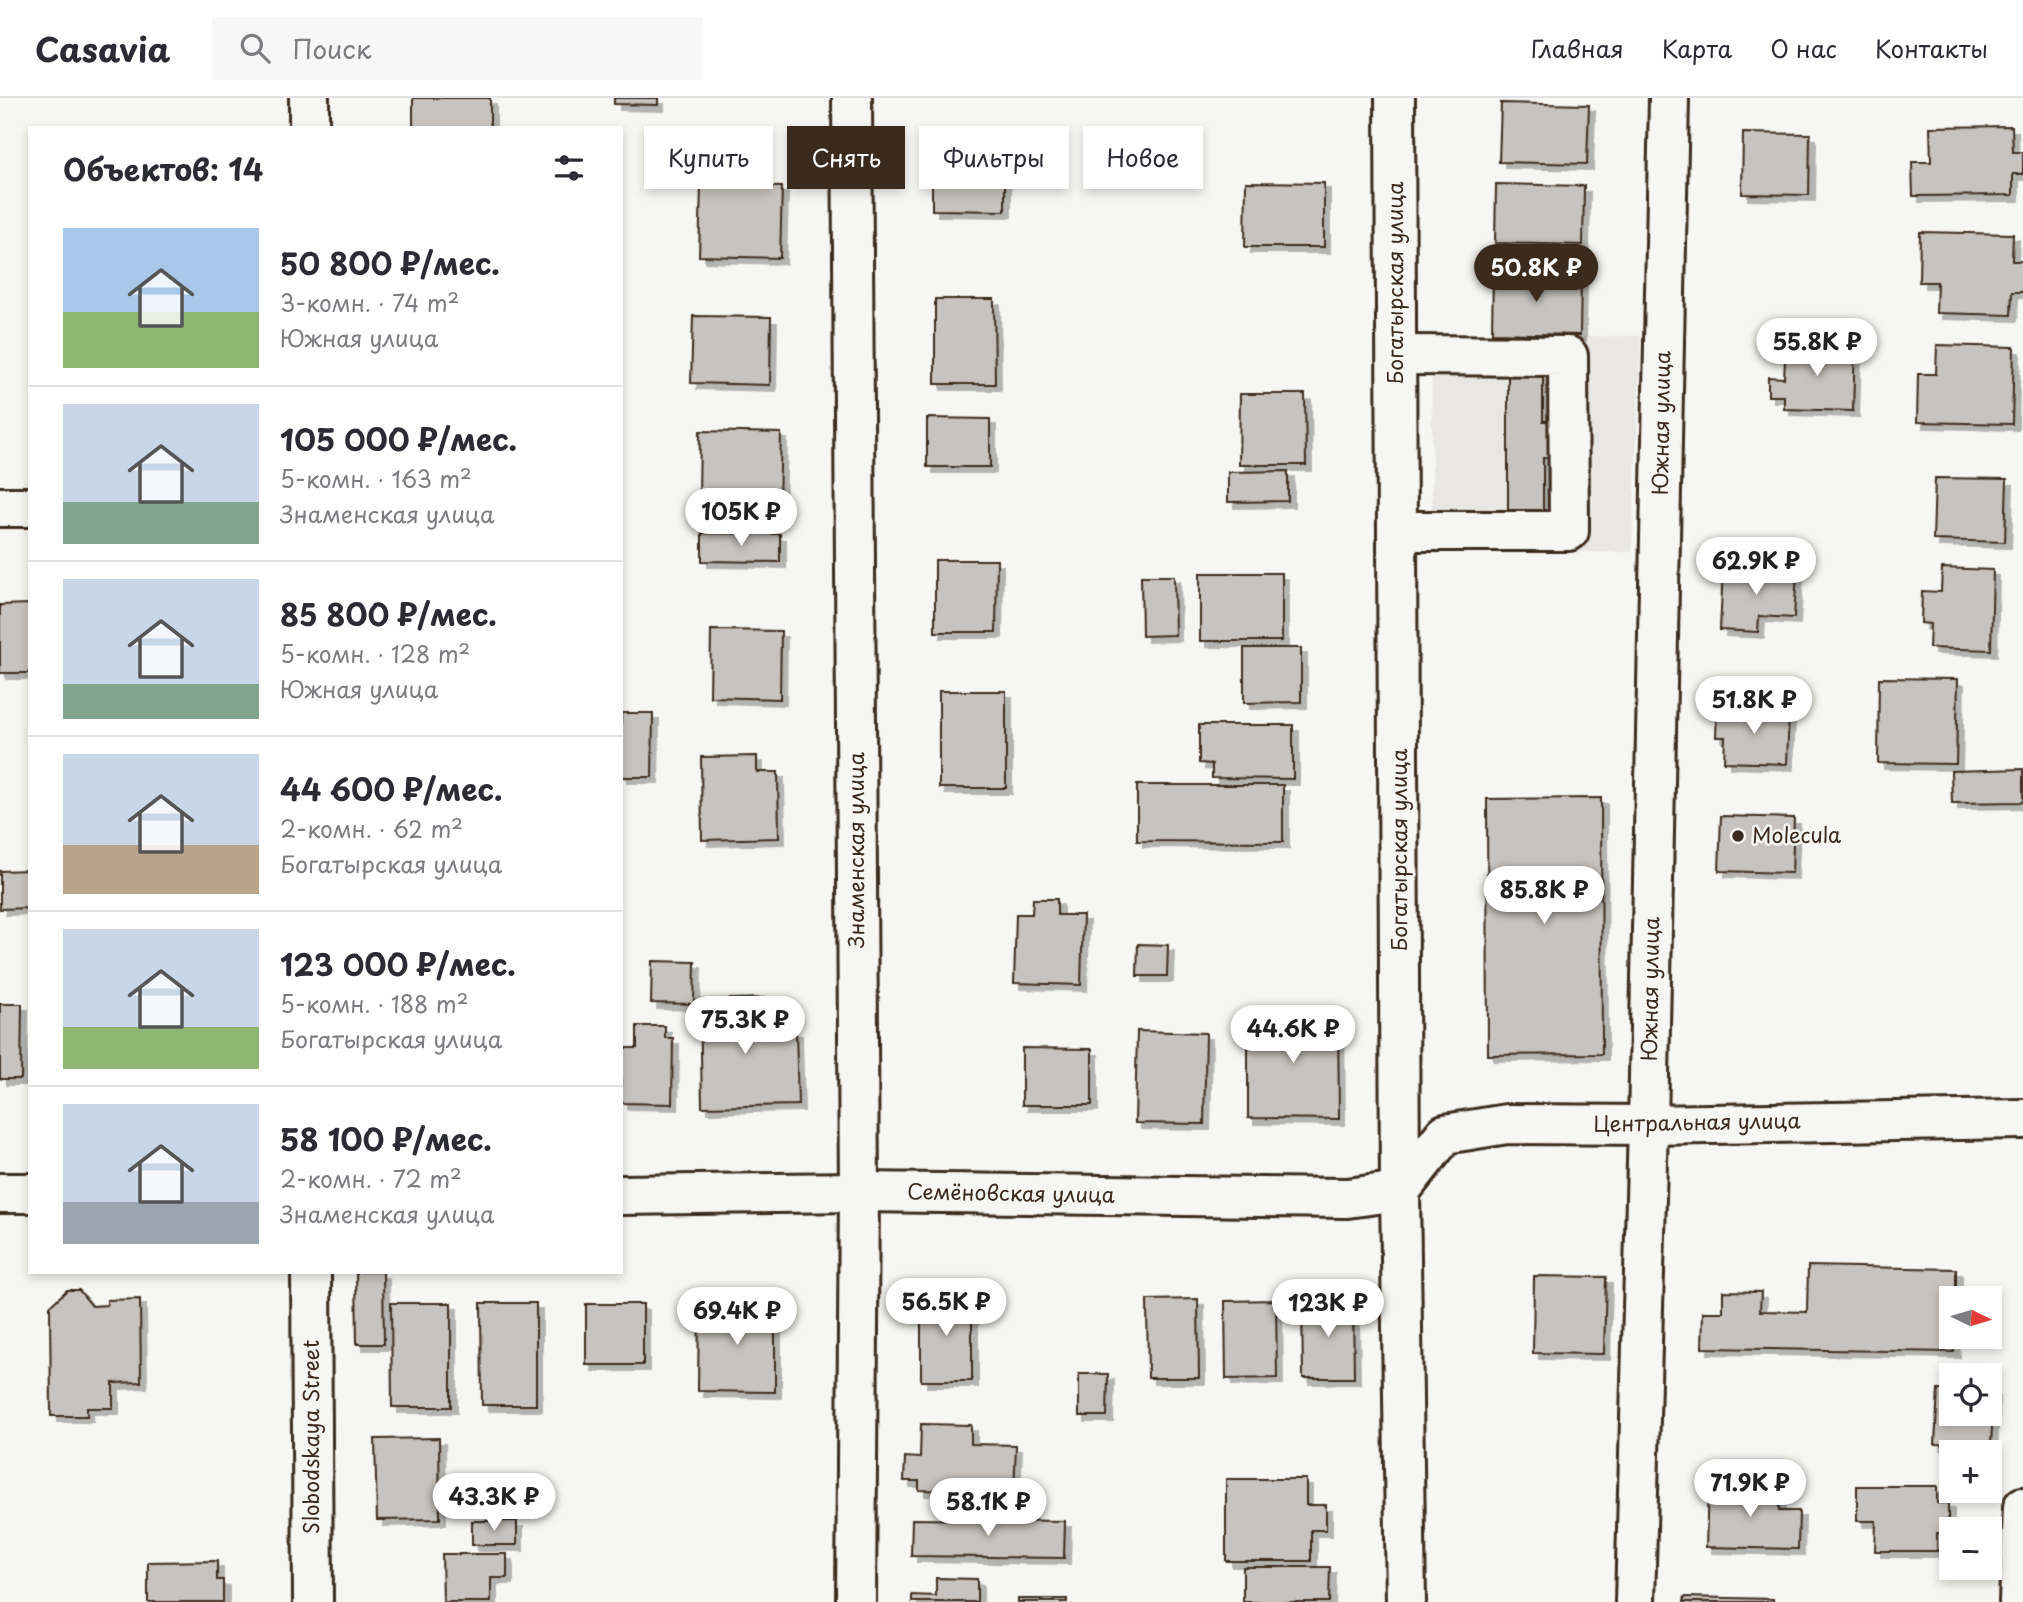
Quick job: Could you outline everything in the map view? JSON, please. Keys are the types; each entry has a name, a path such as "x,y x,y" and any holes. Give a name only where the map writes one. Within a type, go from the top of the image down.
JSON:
{"street":[{"path":"309,98 309,126"},
{"name":"Знаменская улица","path":"852,98 859,1192 856,1602"},
{"name":"Богатырская улица","path":"1395,98 1400,1191 1406,1602"},
{"name":"Южная улица","path":"1635,1602 1648,1125 1669,98"},
{"path":"1396,355 1568,356 1569,531 1398,531"},
{"path":"0,507 28,507"},
{"name":"Центральная улица","path":"1400,1191 1445,1134 1507,1124 1648,1125 2023,1119"},
{"name":"Семёновская улица","path":"623,1195 859,1192 1347,1198 1400,1191"},
{"path":"0,1193 28,1193"},
{"name":"Slobodskaya Street","path":"311,1274 313,1602"},
{"path":"2018,1602 2023,1507"}],"shaded area":[{"path":"1641,336 1632,552 1432,552 1432,337"}],"building":[{"path":"413,98 490,98 490,126 413,126"},
{"path":"614,98 658,98 658,105 614,104"},
{"path":"1501,103 1589,105 1587,164 1499,162"},
{"path":"2012,126 2013,152 2023,152 2023,174 2013,174 2013,195 1913,196 1912,162 1931,162 1930,127"},
{"path":"1743,133 1810,134 1809,195 1742,194"},
{"path":"1246,182 1324,183 1324,247 1245,247"},
{"path":"1496,184 1584,186 1583,245 1495,243"},
{"path":"782,187 780,258 699,256 701,189"},
{"path":"932,189 1005,189 1005,211 932,210"},
{"path":"1920,232 2013,234 2012,261 2023,261 2023,292 2012,292 2011,315 1936,313 1937,282 1919,282"},
{"path":"1493,274 1581,276 1580,335 1492,333"},
{"path":"935,299 994,299 995,384 935,384"},
{"path":"693,316 771,317 770,385 691,383"},
{"path":"1786,343 1855,345 1853,411 1784,409 1784,396 1768,396 1768,377 1784,378"},
{"path":"1937,345 2014,347 2012,424 1917,422 1918,374 1936,374"},
{"path":"1508,365 1543,365 1543,421 1552,421 1552,458 1543,458 1543,512 1508,512"},
{"path":"1240,394 1305,394 1306,465 1239,465"},
{"path":"927,418 990,419 990,467 927,467"},
{"path":"700,431 781,433 779,501 699,499"},
{"path":"1288,471 1288,501 1228,502 1228,472"},
{"path":"1935,478 2007,479 2005,542 1933,540"},
{"path":"702,533 780,534 780,562 702,561"},
{"path":"935,560 997,560 996,632 935,632"},
{"path":"1723,568 1797,571 1794,618 1759,616 1758,632 1720,630"},
{"path":"1942,568 1993,570 1991,650 1929,648 1930,624 1921,623 1922,591 1941,592"},
{"path":"1200,573 1282,573 1282,641 1200,641"},
{"path":"1141,576 1174,576 1175,635 1142,636"},
{"path":"28,604 28,673 0,673 0,605"},
{"path":"711,630 781,631 780,699 710,697"},
{"path":"1244,648 1301,648 1301,702 1244,703"},
{"path":"1879,678 1958,679 1956,764 1878,763"},
{"path":"939,691 1006,691 1006,788 939,788"},
{"path":"1717,710 1789,712 1787,764 1724,762 1725,737 1716,737"},
{"path":"623,713 653,713 652,777 623,777"},
{"path":"1199,725 1293,725 1293,779 1212,778 1212,764 1199,763"},
{"path":"757,756 757,772 778,772 779,838 702,840 701,757"},
{"path":"2023,769 2023,802 1952,803 1951,771"},
{"path":"1137,785 1283,785 1283,842 1137,841"},
{"path":"1601,798 1602,1054 1488,1055 1487,799"},
{"path":"1721,816 1794,818 1792,873 1719,871"},
{"path":"28,870 28,908 0,909 0,871"},
{"path":"1033,899 1057,899 1057,915 1083,915 1081,985 1014,983 1016,914 1032,914"},
{"path":"1138,944 1168,945 1167,976 1137,976"},
{"path":"652,961 695,962 694,1004 651,1003"},
{"path":"765,998 766,1031 796,1030 798,1105 702,1107 700,1000"},
{"path":"0,1004 22,1004 21,1079 0,1079"},
{"path":"1338,1010 1339,1119 1248,1118 1248,1011"},
{"path":"637,1026 665,1026 665,1038 673,1038 672,1104 623,1103 623,1048 637,1048"},
{"path":"1137,1031 1206,1033 1204,1124 1135,1123"},
{"path":"1022,1048 1092,1049 1092,1105 1022,1105"},
{"path":"1808,1266 1956,1269 1956,1286 1939,1286 1939,1349 1954,1349 1954,1352 1702,1348 1703,1312 1723,1312 1723,1291 1761,1292 1760,1311 1807,1312"},
{"path":"356,1274 383,1274 384,1344 357,1344"},
{"path":"1534,1276 1606,1277 1604,1354 1533,1353"},
{"path":"67,1290 79,1290 92,1306 107,1305 107,1300 140,1299 141,1382 113,1383 113,1408 87,1408 87,1416 51,1416 50,1306"},
{"path":"921,1295 972,1295 972,1381 921,1381"},
{"path":"1198,1299 1199,1378 1148,1378 1147,1300"},
{"path":"1276,1300 1277,1378 1226,1379 1225,1301"},
{"path":"1302,1300 1353,1300 1354,1378 1303,1378"},
{"path":"699,1302 775,1302 775,1392 698,1391"},
{"path":"391,1303 451,1303 451,1407 392,1407"},
{"path":"481,1303 536,1303 536,1405 482,1405"},
{"path":"586,1304 643,1304 643,1365 586,1365"},
{"path":"1079,1374 1108,1374 1107,1416 1079,1416"},
{"path":"1938,1390 1939,1426 1992,1426 1991,1440 1939,1440 1939,1444 1935,1444"},
{"path":"921,1424 971,1425 971,1444 1016,1445 1014,1492 919,1490 919,1481 904,1481 905,1457 920,1458"},
{"path":"439,1438 440,1519 377,1520 375,1439"},
{"path":"1226,1479 1306,1479 1306,1505 1326,1505 1326,1530 1311,1530 1311,1561 1226,1561"},
{"path":"1708,1486 1780,1487 1779,1511 1799,1511 1798,1549 1706,1547"},
{"path":"1857,1486 1937,1486 1937,1503 1948,1503 1948,1517 1939,1517 1937,1551 1875,1551 1876,1521 1857,1521"},
{"path":"912,1519 1065,1521 1064,1558 911,1556"},
{"path":"472,1521 517,1521 517,1545 472,1545"},
{"path":"442,1554 507,1554 507,1578 491,1578 491,1602 443,1602"},
{"path":"217,1561 217,1580 223,1580 223,1602 148,1602 148,1562"},
{"path":"1243,1567 1330,1567 1329,1602 1243,1602"},
{"path":"936,1578 977,1579 977,1602 912,1602 912,1595 936,1596"},
{"path":"1684,1597 1773,1599 1773,1602 1684,1602"},
{"path":"1018,1599 1067,1599 1067,1602 1018,1602"}],"place":[{"name":"Molecula","path":"1738,836"}]}
